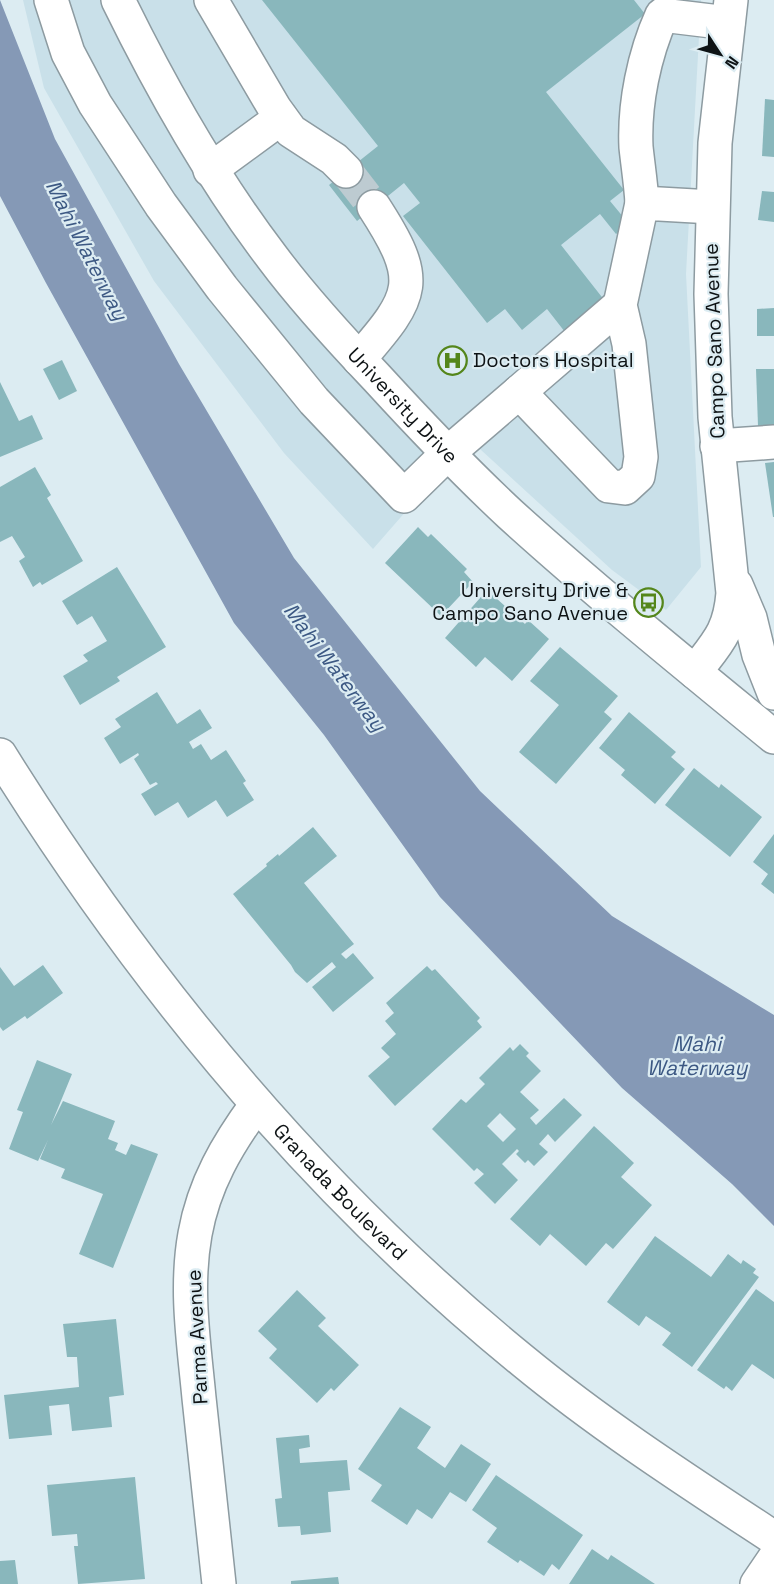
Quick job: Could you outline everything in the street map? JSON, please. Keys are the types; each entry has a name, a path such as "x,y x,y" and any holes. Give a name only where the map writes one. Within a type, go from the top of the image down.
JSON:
{"street":[{"path":"51,0 68,52 95,104 161,205 209,270 314,402 404,496 448,453 620,305"},
{"name":"University Drive","path":"118,0 156,76 210,170 272,258 359,359 448,453 534,534 774,737"},
{"path":"211,0 274,109 291,131 334,159 346,171"},
{"path":"519,392 609,486 625,489 638,476 641,457 629,344 620,305 642,203 636,147 637,119 656,7 730,12"},
{"name":"Campo Sano Avenue","path":"695,672 722,636 729,622 732,606 732,578 717,446 711,342 715,143 730,12"},
{"path":"210,170 281,118"},
{"path":"642,203 712,207"},
{"path":"359,359 391,322 401,306 408,283 402,258 392,235 374,207"},
{"path":"717,446 774,442"},
{"path":"732,578 750,618 759,655 774,693"},
{"name":"Granada Boulevard","path":"0,757 107,917 204,1044 361,1216 483,1328 533,1369 610,1427 774,1538"},
{"name":"Parma Avenue","path":"219,1584 190,1298 191,1268 195,1234 210,1182 222,1156 257,1104"},
{"path":"757,1584 774,1559"}],"shaded area":[{"name":"Doctors Hospital","path":"23,0 701,0 686,274 701,567 666,610 612,570 469,439 373,549 284,453 154,281 44,88"}],"water":[{"name":"Mahi Waterway","path":"0,0 55,139 179,364 294,558 480,791 612,916 774,1015 774,1226 732,1184 622,1088 440,897 324,735 234,623 0,196"}],"building":[{"path":"262,0 634,0 645,14 546,92 624,190 610,201 629,224 616,234 600,214 561,245 605,301 565,332 547,309 522,330 505,309 487,323 403,216 420,203 404,183 357,221 329,185 378,146"},
{"path":"765,99 774,100 774,157 762,156"},
{"path":"762,191 774,192 774,222 758,220"},
{"path":"774,308 774,336 757,336 757,309"},
{"path":"62,360 77,391 59,400 43,369"},
{"path":"756,369 774,369 774,425 758,426"},
{"path":"0,382 19,421 32,415 43,439 0,457"},
{"path":"774,462 774,517 773,517 765,463"},
{"path":"35,467 51,495 47,498 83,561 42,585 40,582 33,587 19,561 25,557 12,536 0,542 0,487"},
{"path":"418,527 428,537 431,534 467,569 464,572 473,582 441,616 385,563"},
{"path":"117,567 166,647 117,677 120,681 80,705 63,676 88,661 83,655 107,641 92,616 77,625 62,601"},
{"path":"487,590 525,624 528,620 549,639 512,681 485,657 476,667 445,638"},
{"path":"560,647 618,696 604,712 612,719 556,784 519,752 559,705 530,681"},
{"path":"157,692 177,724 200,709 212,728 189,742 193,749 201,744 211,760 226,750 246,781 243,783 254,800 227,817 216,800 188,818 178,802 155,816 141,794 158,784 156,782 150,785 134,759 139,755 138,753 120,764 104,738 121,727 115,719"},
{"path":"629,712 676,752 671,757 685,769 655,804 621,775 625,770 599,748"},
{"path":"694,768 719,788 721,784 762,817 730,857 665,805"},
{"path":"313,827 337,856 304,883 354,944 341,954 346,959 353,953 374,978 333,1012 312,987 336,967 332,962 307,983 295,972 233,894 267,866 266,864"},
{"path":"774,834 774,894 761,884 768,874 753,862"},
{"path":"43,965 63,993 27,1019 25,1016 3,1031 0,1027 0,967 14,986"},
{"path":"427,966 432,971 435,969 480,1018 477,1021 482,1027 395,1106 368,1076 390,1057 381,1048 396,1034 385,1021 394,1013 386,1003"},
{"path":"520,1044 529,1053 526,1056 541,1071 520,1092 539,1110 530,1118 536,1125 564,1098 582,1115 555,1142 548,1134 539,1144 548,1152 534,1166 528,1160 525,1163 516,1154 519,1151 517,1149 502,1164 518,1180 495,1204 474,1183 484,1174 477,1168 474,1171 432,1129 461,1099 466,1103 485,1084 479,1078 510,1047 513,1051","holes":["500,1113 516,1129 503,1142 487,1126"]},
{"path":"37,1060 72,1074 51,1125 63,1101 115,1121 108,1139 118,1143 115,1150 126,1155 131,1144 158,1154 113,1268 79,1254 103,1194 61,1178 65,1169 40,1159 48,1140 38,1161 9,1149 23,1112 17,1110"},
{"path":"594,1126 634,1163 621,1177 652,1205 613,1249 606,1243 586,1266 550,1234 540,1246 510,1219"},
{"path":"655,1236 711,1277 728,1254 741,1264 743,1260 756,1269 753,1273 759,1277 692,1367 662,1345 671,1333 646,1316 639,1326 607,1302"},
{"path":"756,1289 774,1302 774,1379 752,1364 732,1391 726,1386 724,1389 697,1370"},
{"path":"297,1290 326,1318 318,1326 359,1365 334,1391 331,1388 317,1403 269,1358 277,1349 258,1331"},
{"path":"116,1319 124,1395 109,1397 112,1427 72,1431 69,1404 49,1406 52,1435 9,1439 4,1395 79,1387 77,1357 67,1357 63,1324"},
{"path":"400,1407 431,1427 417,1448 445,1468 461,1444 491,1464 466,1502 450,1492 432,1519 417,1509 407,1525 371,1501 382,1485 358,1469"},
{"path":"309,1435 310,1447 299,1449 300,1463 347,1460 350,1490 328,1492 331,1532 301,1535 300,1526 278,1527 275,1499 282,1498 276,1438"},
{"path":"496,1475 583,1535 559,1570 552,1564 544,1576 520,1560 518,1563 487,1542 497,1528 472,1510"},
{"path":"135,1477 145,1579 78,1584 74,1546 78,1546 77,1534 52,1536 47,1485"},
{"path":"592,1549 608,1560 611,1555 655,1584 569,1584"},
{"path":"15,1560 18,1584 0,1584 0,1561"},
{"path":"338,1577 339,1584 291,1584 291,1581"}],"tunnel":[{"path":"346,171 374,207"}],"place":[{"name":"Doctors Hospital","path":"452,360"},
{"name":"University Drive & Campo Sano Avenue","path":"649,602"}]}
